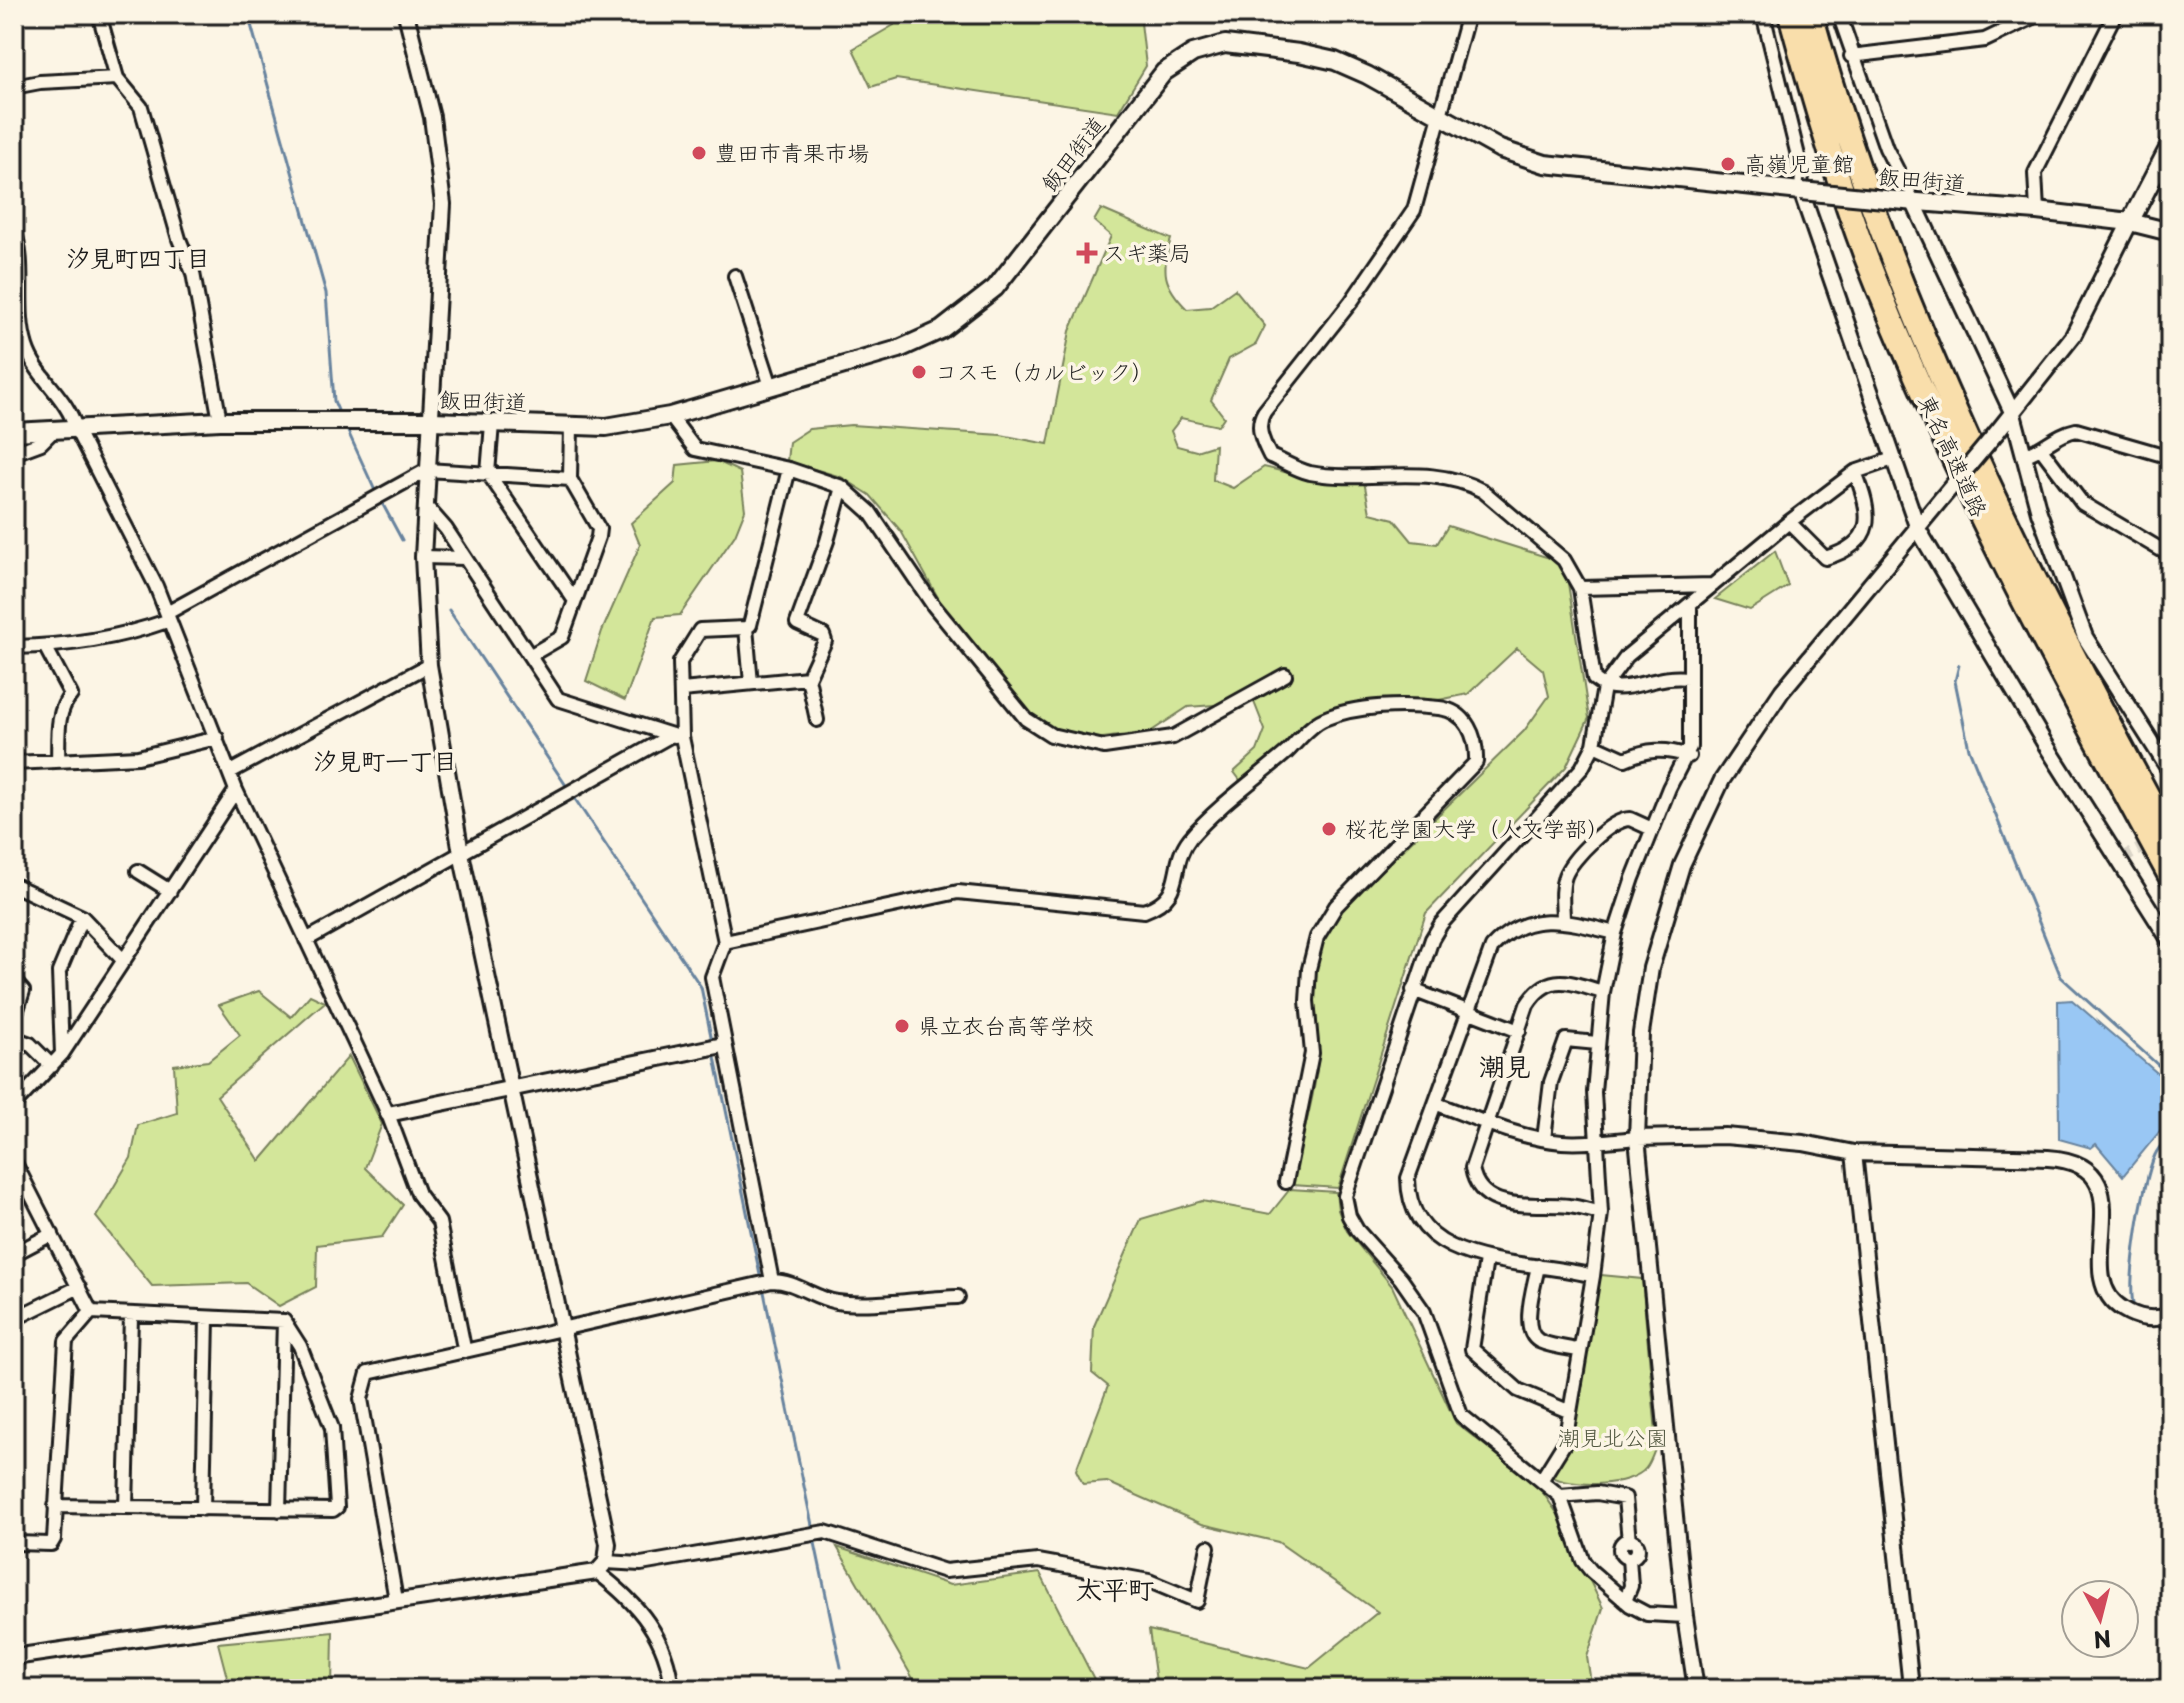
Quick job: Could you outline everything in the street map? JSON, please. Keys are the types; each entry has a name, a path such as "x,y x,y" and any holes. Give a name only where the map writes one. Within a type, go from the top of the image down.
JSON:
{"highway":[{"name":"東名高速道路","path":"1790,14 1865,253 1925,398 2050,654 2170,876"},
{"name":"東名高速道路","path":"1811,14 1871,205 1944,390 2063,636 2170,837"}],"main road":[{"name":"飯田街道","path":"14,432 220,421 432,421 606,427 670,416 899,349 941,330 1007,275 1164,72 1202,50 1236,44 1335,61 1367,75 1500,149 1545,164 1909,202 2037,211 2130,222 2170,232"},
{"path":"2130,222 2170,145"}],"street":[{"path":"99,14 117,78 141,107 179,239 193,273 220,421"},
{"path":"406,14 432,117 443,204 423,557 429,665 461,853 608,1544 602,1567"},
{"path":"1468,14 1414,210 1351,302 1264,412 1261,418 1262,439 1270,456 1310,473 1437,475 1468,483 1501,506 1564,560 1580,588 1594,679 1604,687 1616,690 1667,675 1688,678"},
{"path":"1763,14 1802,172 1801,191 1918,529 2044,742 2170,941"},
{"path":"1839,14 1851,56 1909,202 2013,414 2039,512 2085,637 2170,771"},
{"path":"1851,56 1985,40 2040,14"},
{"path":"2037,211 2035,173 2115,14"},
{"path":"14,87 40,82 117,78"},
{"path":"1696,1689 1685,1616 1637,1138 1641,1033 1651,968 1682,865 1722,780 1782,691 2013,414 2073,336 2130,222"},
{"path":"14,230 19,321 26,349 34,367 71,411 76,429 167,617 236,790 388,1114 418,1194 443,1233 464,1348"},
{"path":"735,276 771,386"},
{"path":"670,416 695,449 789,469 842,487 870,512 933,605 1026,719 1051,735 1104,747 1173,737 1285,675"},
{"path":"492,424 488,473 575,601"},
{"path":"531,655 562,637 599,529 570,479 571,426"},
{"path":"14,453 41,443 56,429"},
{"path":"2025,455 2042,450 2064,432 2076,430 2170,457"},
{"path":"2042,450 2082,503 2170,555"},
{"path":"1685,1616 1647,1614 1625,1601 1587,1567 1560,1496 1542,1479 1469,1426 1461,1415 1424,1312 1349,1216 1345,1196 1413,990 1441,924 1582,768 1594,745 1604,687 1627,656 1789,522 1855,472 1893,459"},
{"path":"772,1281 712,977 725,942 676,736 682,690 680,662 697,633 750,625 789,469"},
{"path":"14,647 45,646 137,632 427,470 570,479"},
{"path":"1789,522 1825,558 1839,554 1868,524 1869,514 1855,472"},
{"path":"817,720 808,678 825,641 823,635 797,623 827,541 842,487"},
{"path":"425,505 465,558 558,699 676,736"},
{"path":"423,557 465,558"},
{"path":"1580,588 1713,585"},
{"path":"1542,1479 1565,1442 1601,1213 1596,1141 1597,1043 1603,992 1615,933 1652,829 1689,756 1690,604"},
{"path":"746,628 751,683"},
{"path":"45,646 71,695 63,704 60,714 58,761"},
{"path":"230,772 429,665"},
{"path":"682,690 808,678"},
{"path":"725,942 958,892 1144,911 1165,903 1190,839 1322,720 1357,711 1422,706 1451,709 1467,722 1476,743 1476,762 1336,906 1317,937 1309,969 1307,1001 1312,1053 1286,1182"},
{"path":"306,940 676,736"},
{"path":"14,763 138,757 217,738"},
{"path":"1594,745 1625,759 1640,752 1669,749 1689,756"},
{"path":"14,1105 62,1054 236,790"},
{"path":"1563,920 1563,886 1568,870 1608,825 1630,819 1652,829"},
{"path":"138,871 170,891"},
{"path":"14,885 82,917 124,961"},
{"path":"62,1054 59,972 82,917"},
{"path":"1593,1276 1560,1267 1486,1260 1466,1255 1441,1239 1420,1219 1410,1200 1408,1178 1487,959 1499,940 1523,924 1563,920 1615,933"},
{"path":"14,981 23,991 14,1019"},
{"path":"1601,1213 1572,1206 1519,1206 1486,1195 1477,1185 1472,1168 1527,1005 1545,984 1565,981 1603,992"},
{"path":"1413,990 1519,1031"},
{"path":"14,1038 30,1044 52,1066"},
{"path":"1544,1139 1551,1082 1566,1040 1597,1043"},
{"path":"388,1114 723,1045"},
{"path":"1437,1104 1488,1124 1544,1139 1764,1138 1854,1153 2048,1158 2070,1162 2090,1175 2103,1199 2100,1267 2111,1299 2138,1317 2170,1316"},
{"path":"1854,1153 1911,1687"},
{"path":"14,1161 91,1312"},
{"path":"14,1254 52,1234"},
{"path":"1486,1260 1472,1349 1518,1390 1568,1411"},
{"path":"1538,1266 1530,1314 1532,1334 1537,1340 1578,1350"},
{"path":"396,1600 361,1399 368,1373 464,1348 772,1281 787,1281 810,1294 839,1303 958,1297"},
{"path":"14,1319 79,1287"},
{"path":"91,1312 284,1321"},
{"path":"14,1543 51,1544 54,1539 66,1341 91,1312"},
{"path":"126,1507 131,1316"},
{"path":"203,1509 207,1318"},
{"path":"55,1506 279,1510 333,1510 337,1507 332,1428 300,1346 284,1321"},
{"path":"279,1510 284,1321"},
{"path":"1560,1496 1597,1493 1625,1498 1629,1541 1623,1543 1621,1551 1629,1558 1631,1586 1625,1601"},
{"path":"14,1657 602,1567 641,1564 825,1532 945,1571 1038,1561 1149,1581 1197,1601 1208,1547"},
{"path":"602,1567 662,1641 669,1661 672,1689"},
{"path":"1892,1689 1987,1689"}],"green space":[{"path":"894,14 1140,14 1146,66 1118,112 896,79 871,87 853,49 894,25"},
{"path":"1101,209 1171,239 1166,277 1187,309 1210,307 1235,289 1265,326 1256,344 1229,359 1211,400 1224,417 1218,426 1181,418 1171,431 1177,446 1196,451 1215,445 1213,480 1233,488 1264,467 1310,478 1364,481 1370,513 1394,519 1412,541 1437,544 1448,526 1556,560 1568,583 1589,718 1566,767 1426,913 1338,1188 1292,1185 1317,1072 1314,984 1318,951 1338,913 1524,731 1549,696 1543,670 1517,648 1468,694 1429,702 1354,706 1316,716 1243,784 1234,772 1257,751 1265,730 1254,702 1188,707 1150,732 1095,739 1043,725 1006,691 941,603 901,531 870,495 841,477 787,461 789,442 809,429 851,425 1001,435 1048,444 1070,331 1111,236 1094,221"},
{"path":"717,461 740,472 745,510 735,535 680,615 655,617 625,700 586,681 602,631 640,545 631,523 675,483 677,465"},
{"path":"1775,551 1788,586 1750,610 1715,599"},
{"path":"259,991 291,1017 310,995 325,1002 217,1096 260,1161 349,1056 382,1124 365,1168 403,1205 382,1237 317,1245 316,1287 279,1306 246,1283 152,1286 96,1217 131,1158 138,1125 177,1113 174,1065 208,1061 240,1035 219,1005"},
{"path":"1290,1189 1336,1192 1338,1210 1347,1231 1392,1286 1456,1423 1539,1487 1559,1516 1603,1608 1587,1657 1592,1689 1157,1689 1149,1630 1309,1668 1378,1612 1278,1542 1202,1524 1107,1482 1083,1484 1076,1470 1108,1386 1092,1373 1094,1326 1141,1219 1202,1201 1270,1214"},
{"name":"潮見北公園","path":"1601,1275 1642,1279 1657,1444 1648,1466 1638,1474 1615,1482 1586,1484 1551,1476 1567,1446 1582,1352"},
{"path":"837,1547 950,1585 1040,1573 1099,1689 919,1689"},
{"path":"333,1632 332,1689 230,1689 218,1643"}],"water":[{"path":"2072,1000 2170,1084 2170,1119 2123,1176 2096,1144 2091,1148 2059,1139 2058,1001"}],"waterway":[{"path":"248,14 326,293 334,401 340,415"},
{"path":"345,425 377,495"},
{"path":"381,501 402,540"},
{"path":"449,610 569,790"},
{"path":"1959,665 1955,681 1969,749 2061,977 2170,1076"},
{"path":"573,796 701,987 712,1041"},
{"path":"714,1052 761,1280"},
{"path":"2134,1308 2132,1277 2141,1208 2155,1155 2170,1135"},
{"path":"763,1287 813,1530"},
{"path":"2155,1325 2170,1329"},
{"path":"814,1538 841,1667"}],"tunnel":[{"path":"2121,859 2157,840"}],"place":[{"name":"豊田市青果市場","path":"699,153"},
{"name":"高嶺児童館","path":"1728,164"},
{"name":"スギ薬局","path":"1087,253"},
{"name":"コスモ（カルビック）","path":"919,372"},
{"name":"桜花学園大学（人文学部）","path":"1329,829"},
{"name":"県立衣台高等学校","path":"902,1026"}],"district":[{"name":"汐見町四丁目","path":"138,259"},
{"name":"汐見町一丁目","path":"385,762"},
{"name":"潮見","path":"1505,1067"},
{"name":"太平町","path":"1115,1590"}]}
